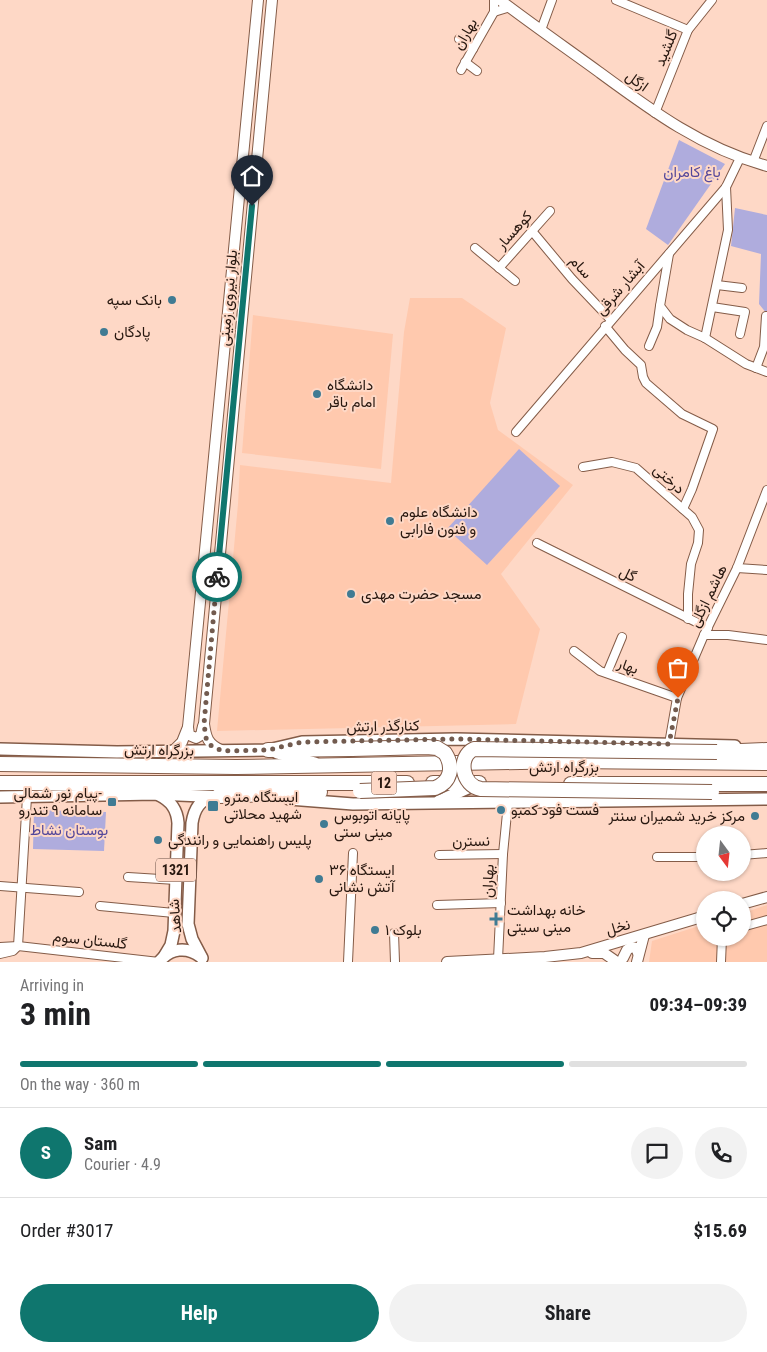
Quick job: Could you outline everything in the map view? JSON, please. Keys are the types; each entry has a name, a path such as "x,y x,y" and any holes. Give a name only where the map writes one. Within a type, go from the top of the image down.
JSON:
{"highway":[{"path":"218,796 435,788 444,783 450,772 450,763 445,753 437,748 268,750"},
{"path":"767,749 717,752 474,749 468,755 464,766 465,777 469,784 481,789 767,791"},
{"name":"بزرگراه ارتش","path":"0,764 324,766 572,761 767,763"},
{"name":"بزرگراه ارتش","path":"0,783 767,784"}],"main road":[{"name":"بلوار نیروی زمینی","path":"172,752 182,742 188,727 258,0"},
{"name":"بلوار نیروی زمینی","path":"222,751 210,745 206,738 204,724 214,600 272,0"},
{"name":"ازگل","path":"500,0 655,113 693,137 740,158 767,166"},
{"path":"247,120 260,121"},
{"path":"200,598 214,600"},
{"path":"188,727 189,735 196,738 200,735 204,724"},
{"name":"کنارگذر ارتش","path":"0,749 172,752 268,750 302,742 446,739 669,744 767,749"},
{"path":"268,750 324,766"},
{"path":"0,753 106,765"},
{"path":"435,803 479,783"},
{"path":"0,797 154,794 293,799 353,804 767,799"},
{"name":"شاهد","path":"154,794 164,797 171,804 176,812 178,822 171,945 161,960"},
{"name":"شاهد","path":"206,961 192,939 188,924 192,823 194,812 201,802 207,798 218,796"},
{"path":"178,822 181,817 185,816 189,817 192,823"},
{"path":"751,901 767,897"},
{"name":"نخل","path":"447,962 581,953 696,919"},
{"path":"637,958 644,935"},
{"path":"621,961 626,941"},
{"path":"621,961 627,950 631,947 636,948 637,958"},
{"path":"161,960 178,950 185,949 192,951 206,961"},
{"path":"581,953 604,954 621,961"}],"street":[{"path":"494,0 494,12 510,7"},
{"path":"541,30 552,0"},
{"path":"616,0 688,30"},
{"name":"گلشید","path":"655,113 688,30 712,0"},
{"name":"بهاران","path":"477,71 463,66 494,12"},
{"path":"459,39 473,49"},
{"path":"753,162 767,126"},
{"name":"آبشار شرقی","path":"516,432 726,187 740,158"},
{"path":"706,338 728,230 726,187"},
{"name":"کوهسار","path":"499,268 550,211"},
{"name":"سام","path":"532,231 608,323 625,350 641,365 646,383 682,414 713,429"},
{"path":"475,248 515,281"},
{"path":"649,346 657,327 669,252"},
{"path":"717,285 742,288"},
{"path":"660,306 670,319 687,330 706,338 729,354 767,372"},
{"path":"712,307 745,312 740,334"},
{"path":"756,368 764,347 766,316"},
{"name":"درختی","path":"584,467 612,462 636,468 683,510 713,429"},
{"name":"هاشم ازگلی","path":"669,744 678,698 706,631 737,568 767,490"},
{"path":"683,510 692,517 699,530 698,543 691,564 688,618"},
{"name":"گل","path":"537,544 688,618 706,631"},
{"path":"737,568 767,570"},
{"path":"706,631 767,640"},
{"path":"607,673 622,637"},
{"name":"بهار","path":"574,651 600,671 678,698"},
{"path":"0,954 13,951 18,946 27,797"},
{"name":"بهاران","path":"498,959 503,854 508,803"},
{"path":"348,962 353,853"},
{"path":"751,854 767,853"},
{"name":"نسترن","path":"439,855 503,854"},
{"path":"657,857 696,857"},
{"path":"128,877 176,880"},
{"path":"0,886 22,886 80,892"},
{"path":"437,905 501,903"},
{"path":"100,906 174,913"},
{"path":"751,924 767,920"},
{"path":"394,933 395,962"},
{"name":"گلستان سوم","path":"0,948 18,946 161,960"},
{"path":"721,962 722,946"}],"shaded area":[{"name":"دانشگاه علوم و فنون فارابی","path":"410,298 462,298 506,328 490,403 498,430 573,485 501,574 540,629 516,724 217,731 240,465 391,483 404,332"},
{"name":"دانشگاه امام باقر","path":"253,315 393,334 381,469 242,453"},
{"path":"767,905 767,962 649,962 652,941 696,927 696,946 751,946 751,910"}],"green space":[{"name":"باغ کامران","path":"679,140 725,164 668,245 646,229"},
{"path":"735,208 767,215 767,314 759,304 761,254 731,246"},
{"path":"519,449 560,486 487,565 447,529"},
{"name":"بوستان نشاط","path":"34,810 106,812 104,851 33,849"}],"way so far":[{"path":"217,577 204,724 206,738 210,745 222,751 268,750 302,742 456,739 669,744 678,698"}],"place":[{"name":"بانک سپه","path":"172,300"},
{"name":"پادگان","path":"104,332"},
{"name":"دانشگاه امام باقر","path":"317,394"},
{"name":"دانشگاه علوم و فنون فارابی","path":"390,521"},
{"name":"مسجد حضرت مهدی","path":"351,594"},
{"name":"پیام نور شمالی- سامانه ۹ تندرو","path":"112,802"},
{"name":"ایستگاه مترو شهید محلاتی","path":"213,806"},
{"name":"فست فود کمبو","path":"501,810"},
{"name":"مرکز خرید شمیران سنتر","path":"755,816"},
{"name":"پایانه اتوبوس مینی ستی","path":"324,824"},
{"name":"پلیس راهنمایی و رانندگی","path":"158,840"},
{"name":"ایستگاه ۳۶ آتش نشانی","path":"319,879"},
{"name":"خانه بهداشت مینی سیتی","path":"496,919"},
{"name":"۱ بلوک","path":"375,930"}],"route":[{"path":"217,577 252,206"}]}
